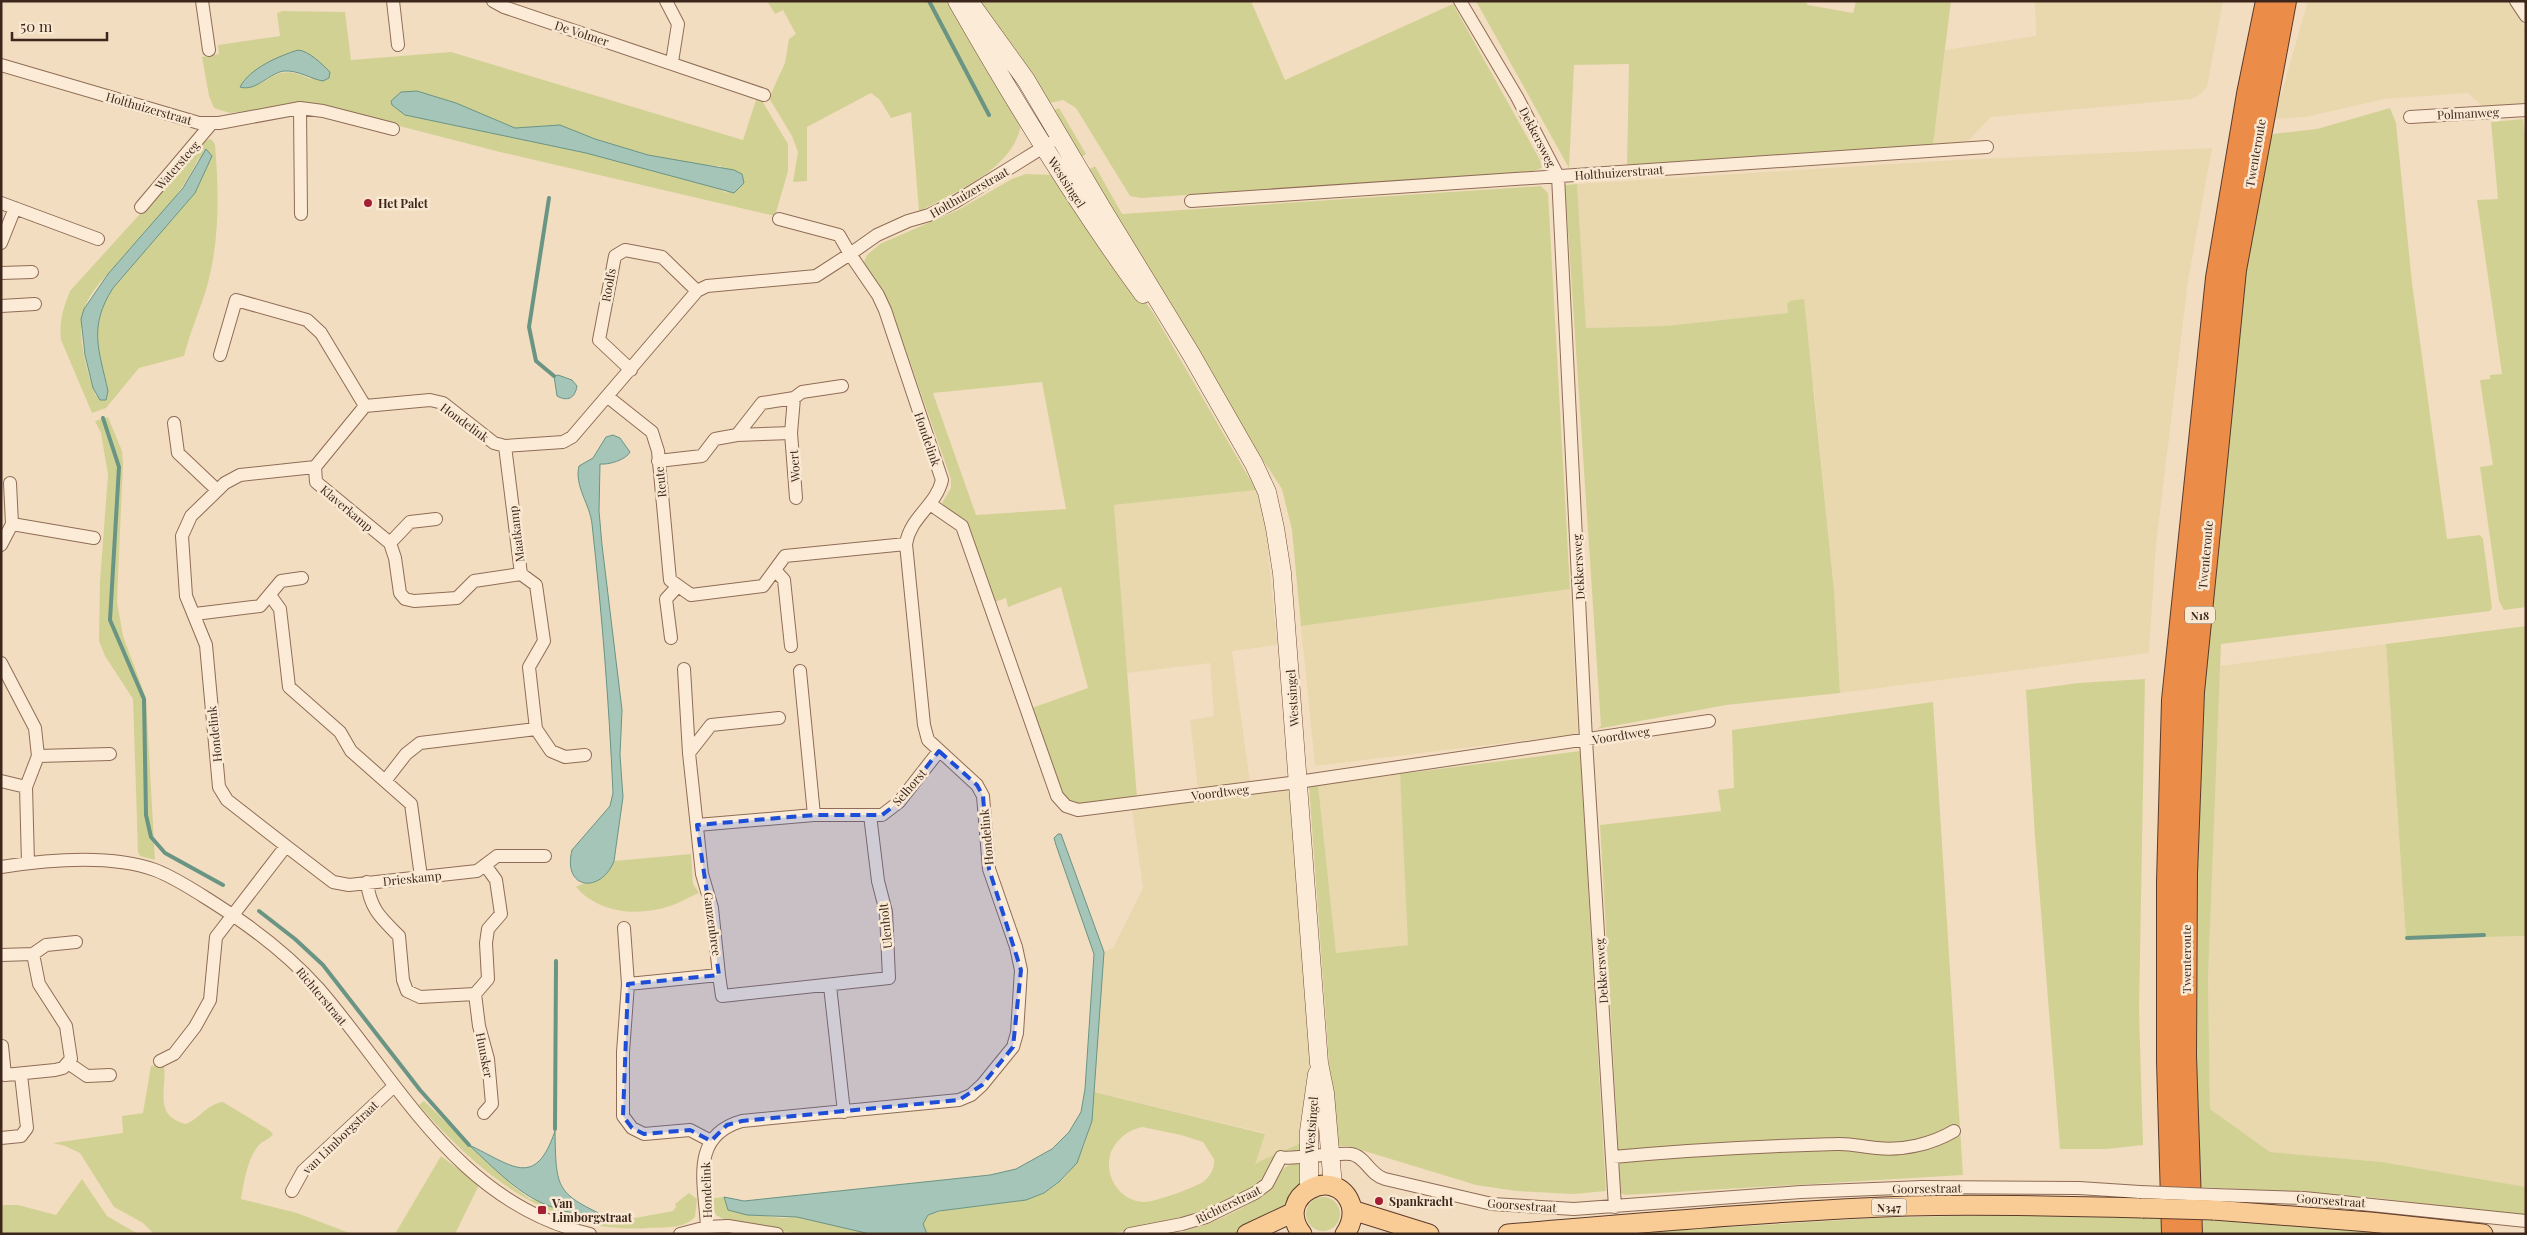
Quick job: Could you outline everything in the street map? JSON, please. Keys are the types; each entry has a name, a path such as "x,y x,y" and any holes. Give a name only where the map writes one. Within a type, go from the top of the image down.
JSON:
{"highway":[{"name":"Twenteroute","path":"2173,1234 2168,1043 2168,881 2174,700 2217,278 2248,94 2267,1"},
{"name":"Twenteroute","path":"2191,1234 2186,1008 2186,874 2193,692 2235,270 2285,1"}],"main road":[{"name":"Westsingel","path":"957,1 1052,142 1115,256 1164,323 1191,354 1254,464 1267,492 1276,528 1282,573 1319,1063 1325,1092 1333,1186"},
{"name":"Westsingel","path":"969,1 1026,80 1052,142"},
{"name":"Westsingel","path":"1309,1188 1309,1131 1319,1063"},
{"path":"1302,1234 1296,1224 1294,1212 1296,1202 1309,1188 1317,1185 1333,1186 1346,1196 1352,1210 1351,1223 1345,1234"},
{"name":"Goorsestraat","path":"1508,1234 1783,1213 1909,1206 2033,1205 2142,1200 2213,1203 2483,1234"},
{"path":"1352,1210 1429,1234"},
{"path":"1248,1234 1294,1212"}],"street":[{"path":"202,1 209,50"},
{"path":"394,1 398,45"},
{"name":"De Volmer","path":"493,1 504,7 672,62 764,95"},
{"path":"666,1 678,24 672,62"},
{"name":"Dekkersweg","path":"1460,1 1518,97 1558,176 1586,740 1615,1207"},
{"path":"2516,1 2526,16"},
{"name":"Holthuizerstraat","path":"1,65 198,123 212,123 300,108 323,111 393,129"},
{"path":"300,108 301,214"},
{"name":"Polmanweg","path":"2410,117 2526,110"},
{"name":"Watersteeg","path":"141,208 212,123"},
{"name":"Holthuizerstraat","path":"850,254 877,236 908,221 929,216 955,202 1052,142"},
{"name":"Holthuizerstraat","path":"1191,201 1987,147"},
{"path":"1,203 98,239"},
{"path":"1,243 15,208"},
{"name":"Hondelink","path":"707,1227 704,1161 706,1146 727,1125 742,1121 959,1100 971,1095 1008,1053 1013,1047 1017,1034 1021,970 1016,947 989,869 983,796 977,785 928,740 924,726 906,544 908,530 939,491 942,480 885,310 878,295 838,235 779,219"},
{"name":"Roolfs","path":"631,370 599,340 615,256 625,250 662,257 698,291"},
{"path":"698,291 707,286 816,276 850,254"},
{"path":"1,273 32,272"},
{"name":"Hondelink","path":"365,406 430,400 444,403 494,443 505,446 563,442 572,437 608,397 698,291"},
{"path":"220,355 236,300 307,320 321,333 365,406 315,467"},
{"path":"1,306 35,304"},
{"path":"737,435 762,403 794,398 802,392 842,386"},
{"name":"Reute","path":"608,397 652,432 658,461 670,580 677,587"},
{"name":"Woert","path":"794,398 791,433 796,498"},
{"path":"174,423 178,453 217,490"},
{"name":"Woert","path":"658,461 702,456 715,439 737,435 791,433"},
{"name":"Maatkamp","path":"505,446 521,574 536,585 544,641 529,667 536,729 551,751 566,757 585,755"},
{"name":"Hondelink","path":"286,846 227,800 219,788 206,645 195,614 186,596 182,536 191,516 225,483 240,475 315,467"},
{"name":"Klaverkamp","path":"315,467 316,482 390,544"},
{"path":"1,545 12,524 10,483"},
{"name":"Voordtweg","path":"930,504 962,526 1057,796 1066,806 1078,810 1298,782 1709,722"},
{"path":"436,519 410,522 390,544 395,558 400,593 406,599 414,601 456,598 474,581 521,574"},
{"path":"12,524 94,538"},
{"path":"671,638 666,599 677,587 691,595 763,586 785,556 906,544"},
{"path":"775,570 784,580 791,646"},
{"path":"195,614 260,606 281,581 302,578"},
{"path":"270,595 280,609 289,687 340,732 351,751 411,804 421,877"},
{"path":"1,663 7,690 35,728 38,756 26,787 28,863"},
{"name":"Ganzenbree","path":"684,668 688,753 702,874 712,908 719,975"},
{"path":"800,672 814,815"},
{"path":"688,753 711,725 779,718"},
{"path":"385,781 406,754 420,743 536,729"},
{"name":"Selhorst","path":"697,825 814,815 882,814 899,802 938,751"},
{"path":"38,756 110,754"},
{"path":"1,781 26,787"},
{"name":"Ulenholt","path":"719,975 722,996 830,986 889,978 886,912 877,873 870,815"},
{"path":"160,1061 174,1054 195,1027 210,1000 216,937 286,846"},
{"name":"Drieskamp","path":"286,846 334,882 349,885 477,872 497,856 545,856"},
{"name":"Richterstraat","path":"1,867 28,863 102,861 154,870 172,877 233,916 299,968 338,1014 426,1127 495,1190 541,1218 590,1234"},
{"path":"367,882 369,899 376,911 400,936 402,980 407,991 420,997 475,994 488,979 488,929 501,914 496,880 485,865"},
{"path":"624,928 628,984 623,1052 623,1116 632,1128 644,1134 690,1130 710,1141"},
{"path":"1,955 33,954 46,944 76,942"},
{"path":"2,1046 5,1075 21,1075 55,1070 68,1063 71,1059 72,1052 66,1026 39,984 33,954"},
{"path":"628,984 719,975"},
{"path":"830,986 844,1112"},
{"name":"Huusker","path":"475,994 479,1026 488,1059 492,1104 484,1112"},
{"path":"68,1063 87,1076 110,1075"},
{"path":"1,1138 21,1136 27,1128 21,1075"},
{"name":"van Limborgstraat","path":"292,1191 303,1171 393,1087"},
{"path":"1612,1157 1697,1149 1838,1144 1879,1148 1902,1147 1937,1141 1954,1132"},
{"name":"Richterstraat","path":"1130,1234 1182,1224 1206,1217 1264,1188 1281,1157 1286,1159 1309,1155"},
{"name":"Goorsestraat","path":"1309,1155 1356,1155 1380,1177 1484,1203 1540,1208 1615,1207 1801,1192 1922,1186 2079,1188 2142,1200"},
{"name":"Goorsestraat","path":"2213,1203 2313,1198 2526,1221"},
{"path":"680,1234 707,1227 728,1226 777,1234"}],"highlighted area":[{"path":"939,751 977,785 983,796 989,869 1021,970 1013,1047 982,1085 959,1100 742,1121 727,1125 711,1141 690,1130 644,1134 632,1128 623,1116 628,984 719,975 697,825 814,815 882,815 899,802"}],"shaded area":[{"path":"767,1 952,1 1021,124 1016,140 995,167 965,187 919,212 911,112 891,118 880,100 871,93 807,127 807,181 793,182 798,152 792,136 769,98 785,63 789,39 796,34 783,10 775,14"},
{"path":"973,1 1251,1 1285,80 1453,4 1540,160 1542,168 1530,172 1141,198 1130,196 1076,108 1063,100 1045,104"},
{"path":"1476,1 1805,1 1808,5 1853,13 1856,1 1951,1 1933,145 1627,165 1629,64 1574,65 1569,168"},
{"path":"2035,1 2223,1 2207,87 2198,96 2190,99 1991,117 1969,140 1949,146 1933,145 1945,50 2036,36"},
{"path":"2308,1 2507,1 2526,29 2526,107 2482,106 2468,93 2384,99 2306,117 2274,119"},
{"path":"282,11 345,12 351,60 451,52 743,140 758,94 788,144 788,171 775,216 500,152 314,104 230,113 214,108 209,96 202,57 219,54 218,45 280,36 277,13","holes":["298,50 312,58 311,79 287,72 273,76 261,84 242,88 257,70","417,91 456,103 515,128 560,125 595,139 648,155 697,165 721,166 727,193 716,188 586,153 458,124 392,101 401,92"]},
{"path":"298,50 311,55 319,62 330,72 329,78 323,81 294,72 284,71 278,72 252,87 240,87 258,69 274,59"},
{"path":"417,91 456,103 515,128 560,125 595,139 648,155 734,170 742,174 744,183 734,193 586,153 405,115 392,105 391,101 401,92"},
{"path":"1059,108 1086,154 1078,160 1050,112"},
{"path":"2390,108 2396,123 2412,283 2447,539 2480,535 2483,539 2492,608 2490,611 2221,644 2208,979 2210,1109 2270,1152 2382,1162 2526,1187 2526,1216 2368,1197 2201,1187 2193,1078 2198,752 2247,261 2268,148 2273,134 2317,129"},
{"path":"2523,119 2526,144 2526,607 2504,610 2499,601 2480,467 2493,465 2480,380 2490,379 2490,375 2502,374 2477,200 2498,199 2491,122"},
{"path":"211,139 215,144 218,199 216,236 211,272 184,356 139,368 106,408 92,413 61,340 62,315 70,291 207,140","holes":["199,157 195,193 113,288 105,302 100,315 98,339 107,391 96,396 87,368 81,336 82,317 88,300 104,278 175,198"]},
{"path":"2212,148 2188,281 2156,545 2149,653 1840,693 1834,590 1814,389 1787,304 1788,313 1665,326 1586,328 1577,184 1940,161"},
{"path":"206,149 212,156 195,193 113,288 105,302 100,315 98,339 101,363 108,391 106,400 100,400 93,388 85,355 81,319 84,309 108,274 183,188"},
{"path":"1095,166 1122,214 1541,186 1548,193 1570,589 1301,626 1292,530 1282,489 1226,404 1085,172"},
{"path":"1026,174 1055,175 1154,314 1256,490 1114,505 1137,798 1078,808 1062,799 1029,709 1088,688 1061,587 1008,607 1006,598 992,603 965,525 942,503 951,488 951,479 891,308 864,262 867,255 880,244 958,210 1012,179","holes":["1042,382 1066,509 976,515 933,393"]},
{"path":"1577,184 1586,328 1665,326 1788,313 1787,304 1790,301 1804,299 1834,590 1840,693 1726,705 1597,729 1601,726 1565,185"},
{"path":"558,375 572,380 577,386 573,396 568,399 557,396 554,376"},
{"path":"108,417 122,451 123,463 117,602 123,636 146,698 155,860 140,856 138,852 133,699 105,656 99,641 100,581 108,475 101,433 95,421"},
{"path":"613,435 620,438 630,452 625,457 616,461 600,464 599,511 622,710 620,755 623,797 614,861 608,872 601,879 592,883 584,883 577,880 573,873 570,863 572,850 610,806 613,793 605,658 592,524 580,488 578,473 579,466 593,458 606,437"},
{"path":"1256,490 1263,509 1266,529 1277,645 1232,651 1250,783 1198,790 1190,720 1214,716 1210,663 1127,673 1114,505"},
{"path":"1570,589 1578,734 1315,766 1301,626"},
{"path":"2526,626 2526,936 2406,939 2386,644"},
{"path":"2386,644 2406,939 2526,936 2526,1187 2382,1162 2270,1152 2210,1109 2208,979 2220,666"},
{"path":"2145,679 2139,1010 2143,1145 2106,1149 2060,1149 2035,837 2026,690 2078,683"},
{"path":"1933,702 1963,1175 1625,1195 1621,1193 1600,825 1721,811 1718,790 1734,788 1732,730"},
{"path":"1580,751 1606,1191 1574,1194 1516,1191 1476,1185 1348,1146 1335,1146 1309,786 1318,784 1336,953 1408,945 1400,774"},
{"path":"1400,774 1409,945 1336,954 1318,784"},
{"path":"1287,789 1289,791 1307,972 1312,1057 1311,1088 1304,1144 1299,1144 1260,1161 1254,1166 1265,1133 1094,1092 1104,952 1113,948 1143,888 1132,810"},
{"path":"1061,834 1104,952 1092,1121 1077,1163 1059,1182 1044,1193 1026,1200 939,1211 928,1215 923,1224 927,1234 870,1234 797,1217 747,1215 728,1210 724,1197 744,1201 990,1175 1016,1169 1052,1149 1069,1132 1081,1112 1085,1089 1094,954 1056,845 1054,838"},
{"path":"691,854 693,884 699,893 670,906 645,911 619,910 595,902 576,887 603,877 614,861"},
{"path":"164,1065 165,1108 169,1115 176,1120 186,1124 212,1105 223,1102 273,1134 258,1146 251,1158 246,1171 241,1199 297,1213 352,1234 154,1234 143,1223 114,1207 80,1153 53,1143 123,1133 122,1116 143,1113 151,1066"},
{"path":"1094,1092 1265,1134 1255,1165 1299,1144 1304,1144 1305,1151 1299,1151 1264,1181 1208,1213 1132,1230 1103,1234 927,1234 924,1232 923,1224 928,1215 936,1212 1027,1199 1044,1193 1057,1185 1076,1163 1082,1150 1091,1121","holes":["1142,1127 1181,1135 1203,1142 1214,1159 1213,1169 1206,1180 1183,1191 1144,1202 1135,1201 1120,1192 1111,1178 1109,1169 1111,1152 1120,1139 1132,1130"]},
{"path":"424,1101 515,1188 530,1199 611,1219 635,1218 673,1211 676,1207 675,1204 689,1193 697,1199 695,1217 685,1224 674,1227 614,1228 581,1221 549,1210 520,1195 467,1154 419,1105"},
{"path":"555,1131 556,1166 563,1188 569,1196 579,1203 611,1219 565,1211 532,1198 503,1177 469,1145 510,1165 521,1168 530,1167 539,1161"},
{"path":"441,1156 479,1185 455,1234 395,1234"},
{"path":"1305,1161 1306,1177 1289,1207 1240,1234 1172,1234 1205,1225 1239,1210 1265,1192 1282,1170 1295,1163"},
{"path":"82,1179 107,1216 138,1234 1,1234 1,1205 18,1205 56,1215"},
{"path":"724,1197 728,1210 781,1218 797,1217 870,1234 801,1234 729,1222 716,1215 711,1202 714,1198"},
{"path":"1323,1197 1335,1202 1340,1214 1335,1226 1323,1231 1311,1226 1306,1214 1311,1202"},
{"path":"2084,1215 2166,1218 2167,1234 1616,1234 1876,1218"},
{"path":"2198,1220 2327,1227 2387,1234 2198,1234"}],"waterway":[{"path":"929,1 989,115"},
{"path":"549,198 529,327 536,361 554,376"},
{"path":"103,418 119,467 110,620 144,699 146,815 151,837 165,853 223,885"},
{"path":"259,911 295,939 323,965 420,1090 469,1145"},
{"path":"2407,938 2484,935"},
{"path":"555,1129 556,961"}],"place":[{"name":"Het Palet","path":"368,203"},
{"name":"Spankracht","path":"1379,1201"},
{"name":"Van Limborgstraat","path":"542,1210"}]}
